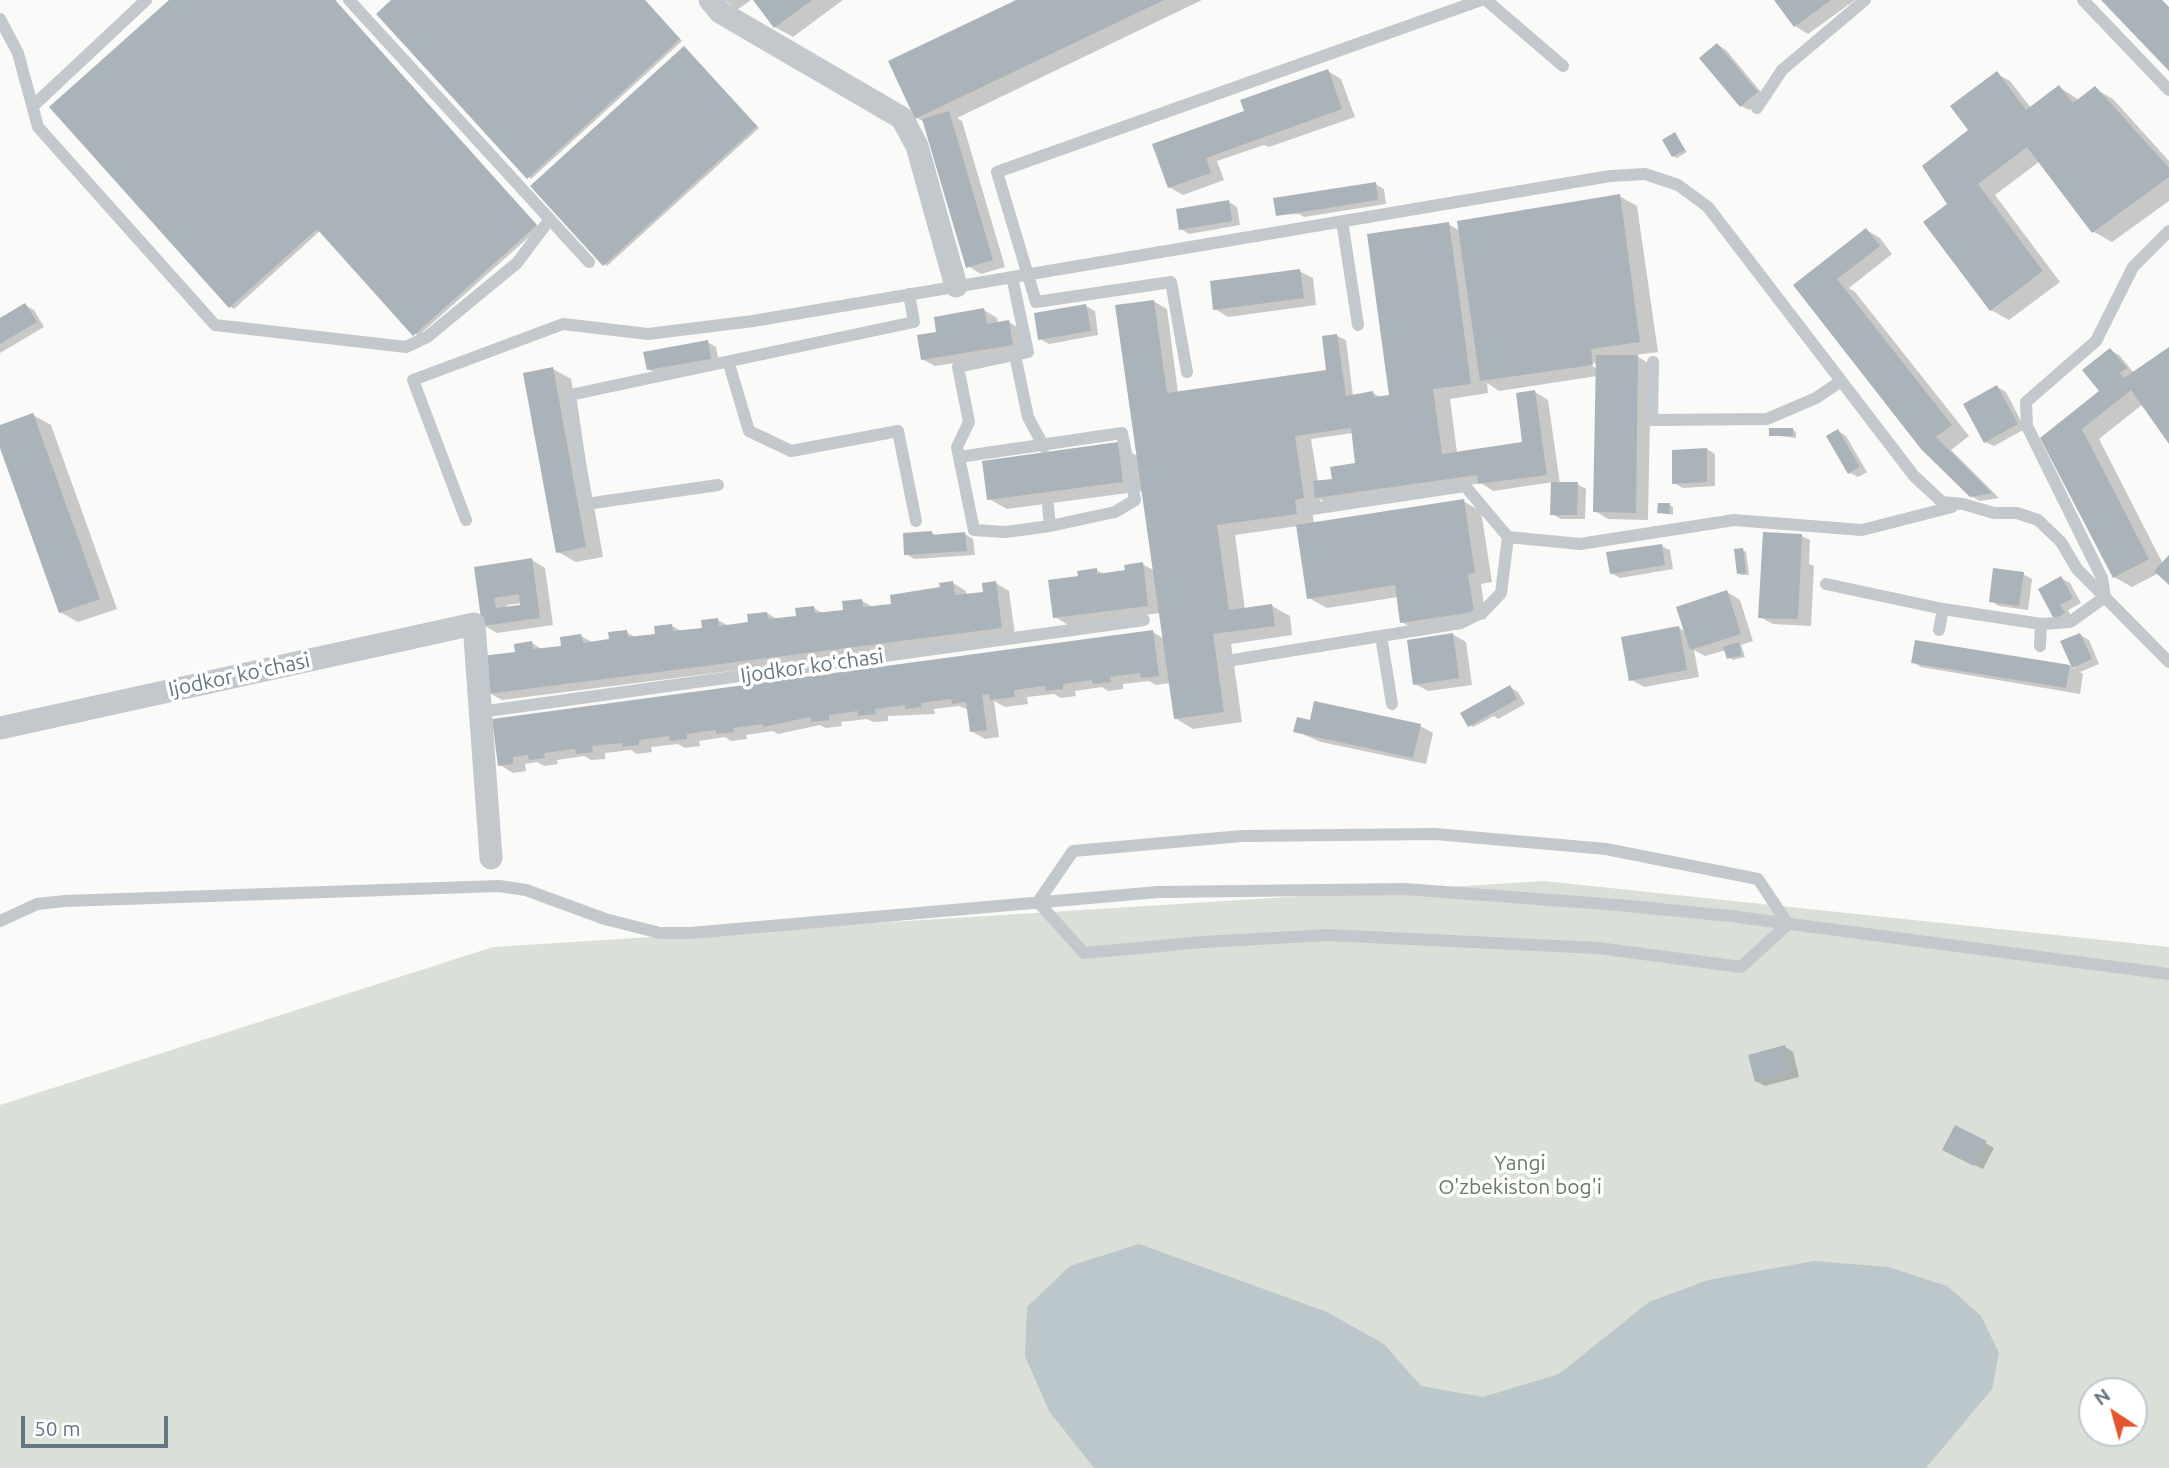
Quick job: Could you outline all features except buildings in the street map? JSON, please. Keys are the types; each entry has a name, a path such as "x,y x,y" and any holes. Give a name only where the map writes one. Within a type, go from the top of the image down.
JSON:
{"street":[{"path":"710,0 720,12 902,118 917,146 956,286"},
{"name":"Ijodkor koʻchasi","path":"0,728 474,624 491,858"}],"lane":[{"path":"33,106 146,0"},
{"path":"349,0 589,262"},
{"path":"1187,372 1171,282 1036,302 997,172 1483,0 1563,66"},
{"path":"1756,108 1782,70 1866,0"},
{"path":"2083,0 2169,90"},
{"path":"0,19 18,53 38,127 215,325 406,347 427,337 517,263 550,219"},
{"path":"466,520 413,380 564,324 648,334 753,321 1610,176 1645,174 1678,185 1708,207 1914,476 1942,502 1963,504 1994,513 2017,513 2038,520 2061,542 2077,569 2169,662"},
{"path":"1342,221 1358,325"},
{"path":"2105,597 2102,578 2027,426 2026,402 2096,341 2133,267 2169,231"},
{"path":"958,457 1044,447 1122,433 1135,500 1115,512 1050,526 1006,532 974,530 958,457 957,447 969,422 958,367 1028,352 1012,277"},
{"path":"718,485 586,504 570,395 729,364 914,323 909,294"},
{"path":"1015,355 1028,417 1044,447"},
{"path":"1653,362 1652,419 1767,419 1816,398 1841,381"},
{"path":"729,364 749,431 791,451 898,431 916,521"},
{"path":"1305,510 1465,486 1508,537 1580,544 1734,520 1862,530 1963,504"},
{"path":"1048,506 1050,526"},
{"path":"1227,661 1461,623 1483,612 1501,593 1508,537"},
{"path":"1826,584 1943,608 2041,624 2070,622 2105,597"},
{"path":"1939,630 1943,608"},
{"name":"Ijodkor koʻchasi","path":"480,712 1144,620"},
{"path":"2040,646 2041,624"},
{"path":"1381,636 1391,704"},
{"path":"1038,902 1073,851 1242,836 1435,834 1606,849 1758,879 1788,924"},
{"path":"0,921 37,904 65,901 499,886 527,890 605,919 660,933 1158,892 1405,889 1618,905 1788,924 2169,974"},
{"path":"1038,902 1084,953 1204,942 1327,935 1598,948 1741,967 1788,924"}],"green space":[{"name":"Yangi O'zbekiston bog'i","path":"1544,881 2169,947 2169,1468 0,1468 0,1105 493,947"}],"shaded area":[{"path":"1139,1244 1327,1312 1384,1344 1421,1386 1483,1397 1559,1374 1649,1302 1708,1280 1814,1261 1888,1267 1947,1286 1981,1316 1999,1353 1992,1389 1926,1468 1094,1468 1049,1411 1025,1356 1027,1307 1070,1266"}]}
